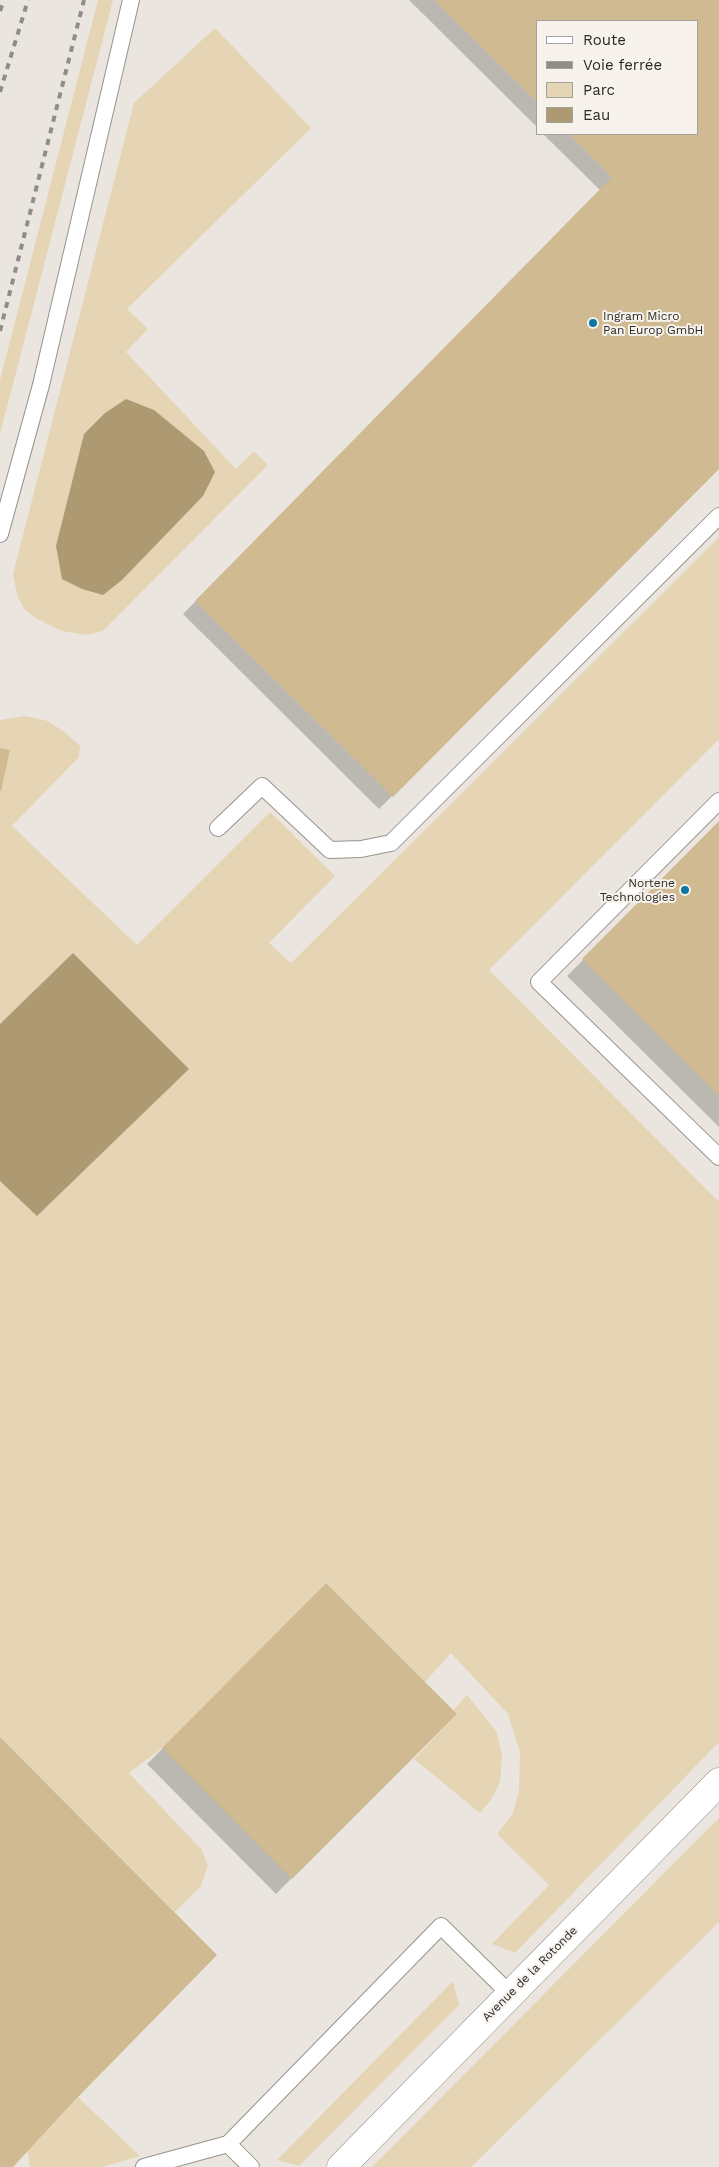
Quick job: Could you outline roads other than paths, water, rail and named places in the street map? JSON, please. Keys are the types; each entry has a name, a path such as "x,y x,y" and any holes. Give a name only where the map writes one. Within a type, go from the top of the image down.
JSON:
{"street":[{"name":"Avenue de la Rotonde","path":"341,2167 719,1782"}],"lane":[{"path":"0,534 41,385 131,0"},
{"path":"218,828 262,786 330,850 361,848 391,843 719,516"},
{"path":"719,801 539,982 719,1157"},
{"path":"144,2167 228,2144 441,1926 510,1994"},
{"path":"228,2144 251,2167"}],"water":[{"path":"126,399 154,410 204,451 215,472 203,496 122,580 103,595 82,589 62,579 56,546 84,434 105,413"},
{"path":"73,953 189,1069 37,1216 0,1181 0,1024"}],"railway":[{"path":"0,11 4,0"},
{"path":"0,92 28,0"},
{"path":"0,331 84,0"}],"place":[{"name":"Ingram Micro Pan Europ GmbH","path":"593,323"},
{"name":"Nortene Technologies","path":"685,890"}]}
